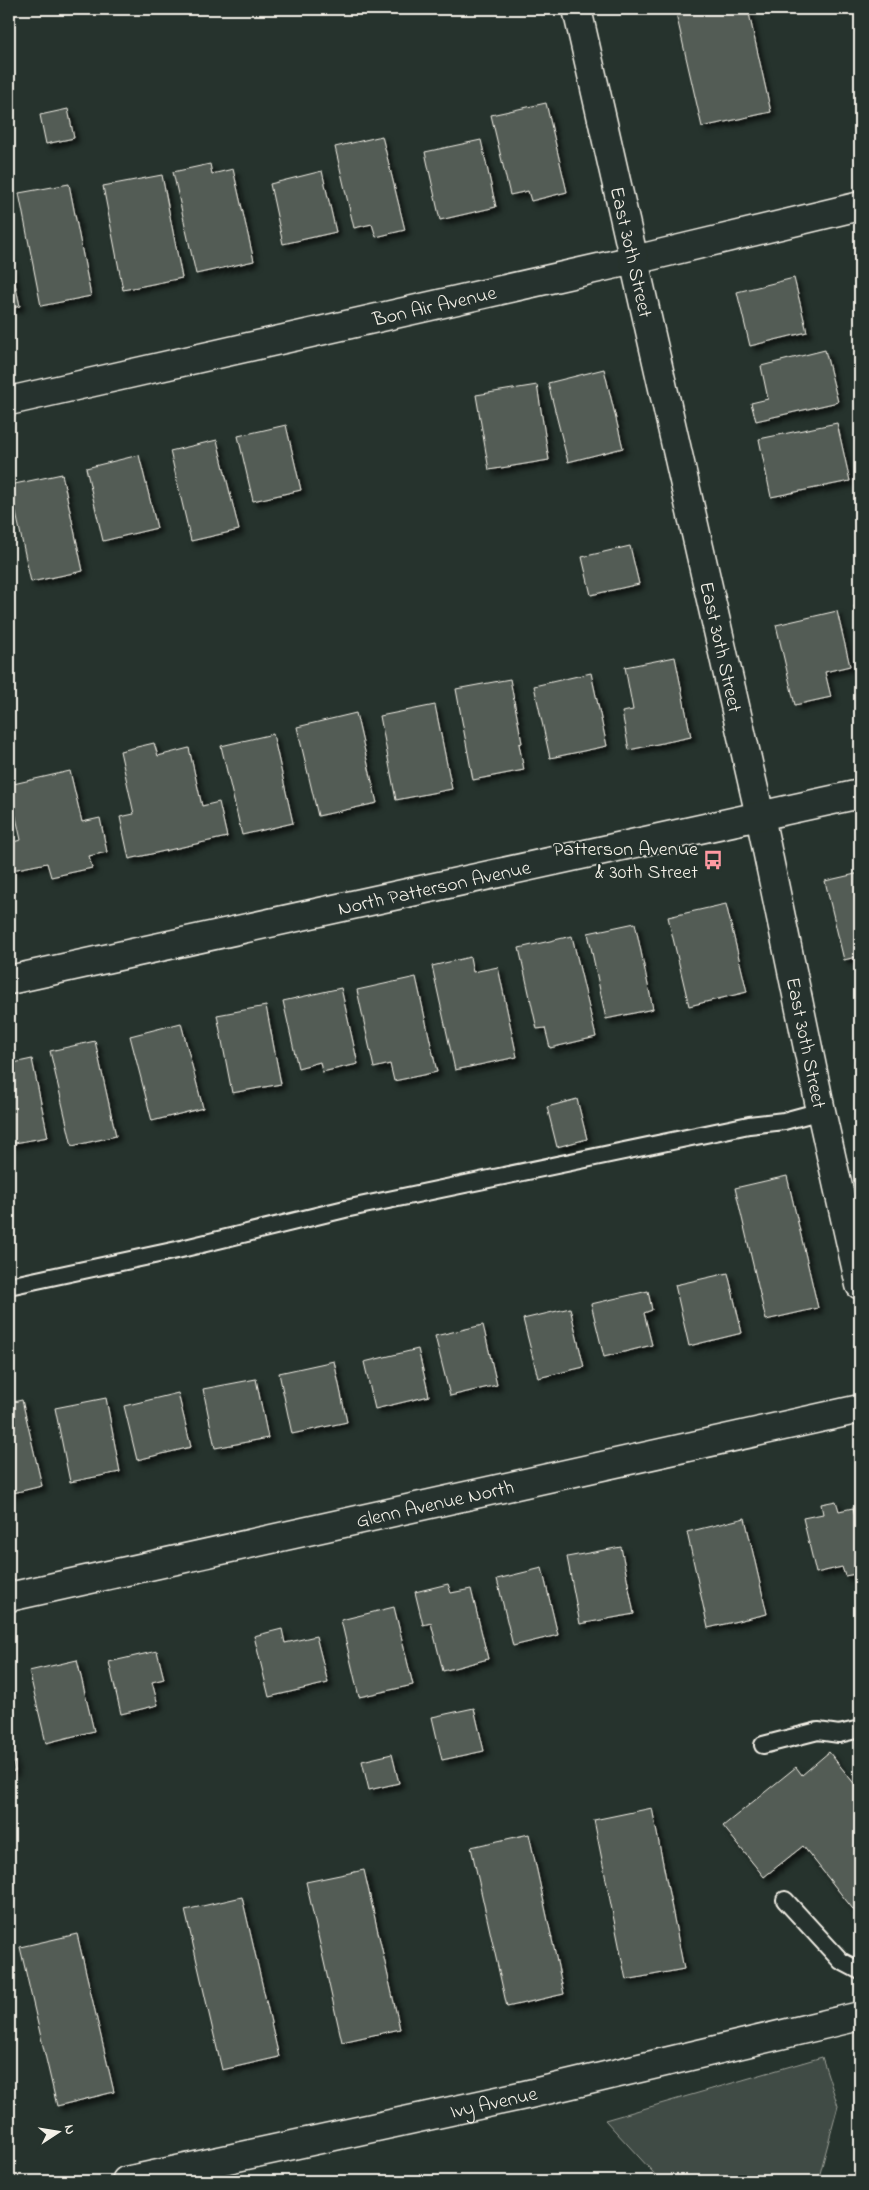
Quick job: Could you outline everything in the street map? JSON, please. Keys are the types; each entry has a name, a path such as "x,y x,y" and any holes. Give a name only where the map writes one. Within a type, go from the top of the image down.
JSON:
{"street":[{"name":"East 30th Street","path":"576,9 760,816 821,1111 860,1285"},
{"name":"Bon Air Avenue","path":"9,401 634,260 860,206"},
{"name":"North Patterson Avenue","path":"9,980 860,794"},
{"name":"Glenn Avenue North","path":"9,1597 860,1409"},
{"name":"Ivy Avenue","path":"126,2181 525,2096 860,2016"}],"lane":[{"path":"9,1286 177,1250 345,1210 749,1125 784,1122 821,1111"},
{"path":"763,1745 818,1731 839,1734 860,1729"},
{"path":"785,1900 840,1961 860,1971"}],"shaded area":[{"path":"822,2057 838,2106 818,2181 661,2181 605,2120"}],"building":[{"path":"675,9 748,9 771,112 702,127"},
{"path":"546,103 567,192 531,201 528,191 510,195 491,115"},
{"path":"68,109 74,138 46,144 40,115"},
{"path":"382,136 405,230 376,237 372,224 354,228 335,147"},
{"path":"481,140 496,207 440,220 425,152"},
{"path":"210,164 212,174 233,169 254,261 196,274 173,172"},
{"path":"322,171 336,232 283,244 270,184"},
{"path":"162,175 182,278 123,290 103,186"},
{"path":"69,184 91,296 41,306 19,193"},
{"path":"9,256 20,306 9,309"},
{"path":"794,278 807,332 750,346 737,292"},
{"path":"825,350 838,402 756,421 751,403 768,399 761,366"},
{"path":"604,369 623,448 568,462 548,383"},
{"path":"537,385 549,460 489,470 476,395"},
{"path":"837,423 850,481 771,497 759,439"},
{"path":"286,425 301,490 253,501 238,436"},
{"path":"217,440 239,530 191,541 170,451"},
{"path":"139,455 157,528 103,541 86,468"},
{"path":"62,474 83,571 31,582 10,485"},
{"path":"630,546 639,584 591,595 582,557"},
{"path":"860,604 860,631 854,606"},
{"path":"837,611 850,666 825,672 831,697 795,705 776,625"},
{"path":"675,657 691,737 629,750 622,712 633,710 625,667"},
{"path":"591,673 607,746 550,758 534,686"},
{"path":"510,679 522,743 519,744 524,770 473,780 456,689"},
{"path":"435,705 452,789 396,800 380,716"},
{"path":"356,713 377,803 318,816 297,727"},
{"path":"273,734 293,823 242,835 221,746"},
{"path":"154,743 158,756 189,748 202,806 219,802 227,837 129,859 120,817 134,814 120,751"},
{"path":"70,771 82,822 100,818 107,852 89,856 92,868 51,877 47,863 12,870 9,843 21,840 9,785"},
{"path":"860,873 860,956 844,960 825,881"},
{"path":"726,904 747,992 689,1006 668,917"},
{"path":"635,923 653,1009 606,1019 588,933"},
{"path":"572,936 596,1037 550,1048 545,1028 537,1029 519,948"},
{"path":"470,957 473,972 498,967 517,1057 455,1070 432,966"},
{"path":"416,977 437,1072 394,1081 390,1064 374,1068 357,990"},
{"path":"341,988 358,1064 322,1072 320,1062 298,1068 283,1001"},
{"path":"266,1006 281,1084 232,1093 217,1015"},
{"path":"181,1023 203,1108 152,1121 130,1036"},
{"path":"95,1041 116,1136 72,1146 50,1051"},
{"path":"32,1059 48,1137 9,1144 9,1064"},
{"path":"577,1099 587,1139 557,1147 547,1107"},
{"path":"787,1176 818,1308 766,1320 735,1188"},
{"path":"728,1273 742,1333 689,1346 675,1285"},
{"path":"648,1291 652,1310 644,1313 652,1345 604,1357 591,1304"},
{"path":"570,1308 584,1367 538,1378 523,1319"},
{"path":"483,1325 497,1385 450,1396 435,1336"},
{"path":"418,1349 429,1396 375,1409 364,1362"},
{"path":"334,1361 347,1422 292,1434 279,1373"},
{"path":"256,1379 268,1438 215,1448 203,1389"},
{"path":"178,1393 191,1447 137,1460 124,1406"},
{"path":"106,1398 120,1472 70,1482 55,1408"},
{"path":"22,1400 42,1486 9,1494 9,1403"},
{"path":"836,1501 839,1511 853,1508 860,1542 860,1573 845,1576 842,1567 816,1573 803,1518 823,1514 821,1504"},
{"path":"745,1518 767,1614 708,1628 687,1532"},
{"path":"621,1547 634,1614 580,1624 567,1557"},
{"path":"542,1568 558,1635 513,1646 497,1579"},
{"path":"448,1584 451,1593 471,1589 488,1659 443,1671 431,1623 423,1625 415,1592"},
{"path":"394,1607 413,1685 359,1697 341,1620"},
{"path":"282,1629 285,1643 316,1636 328,1683 269,1697 254,1636"},
{"path":"157,1651 164,1679 152,1682 158,1705 121,1714 109,1662"},
{"path":"77,1660 94,1731 46,1743 29,1671"},
{"path":"474,1708 484,1751 442,1760 432,1717"},
{"path":"9,1743 15,1771 9,1772"},
{"path":"829,1752 860,1791 860,1918 803,1846 764,1877 723,1826 796,1767 802,1775"},
{"path":"392,1754 399,1783 369,1790 362,1761"},
{"path":"652,1808 684,1969 626,1980 594,1820"},
{"path":"529,1834 564,1994 507,2007 471,1847"},
{"path":"364,1870 400,2029 342,2042 306,1882"},
{"path":"242,1897 279,2057 222,2070 185,1910"},
{"path":"77,1934 114,2092 57,2106 20,1947"}],"place":[{"name":"Patterson Avenue & 30th Street","path":"713,860"}]}
